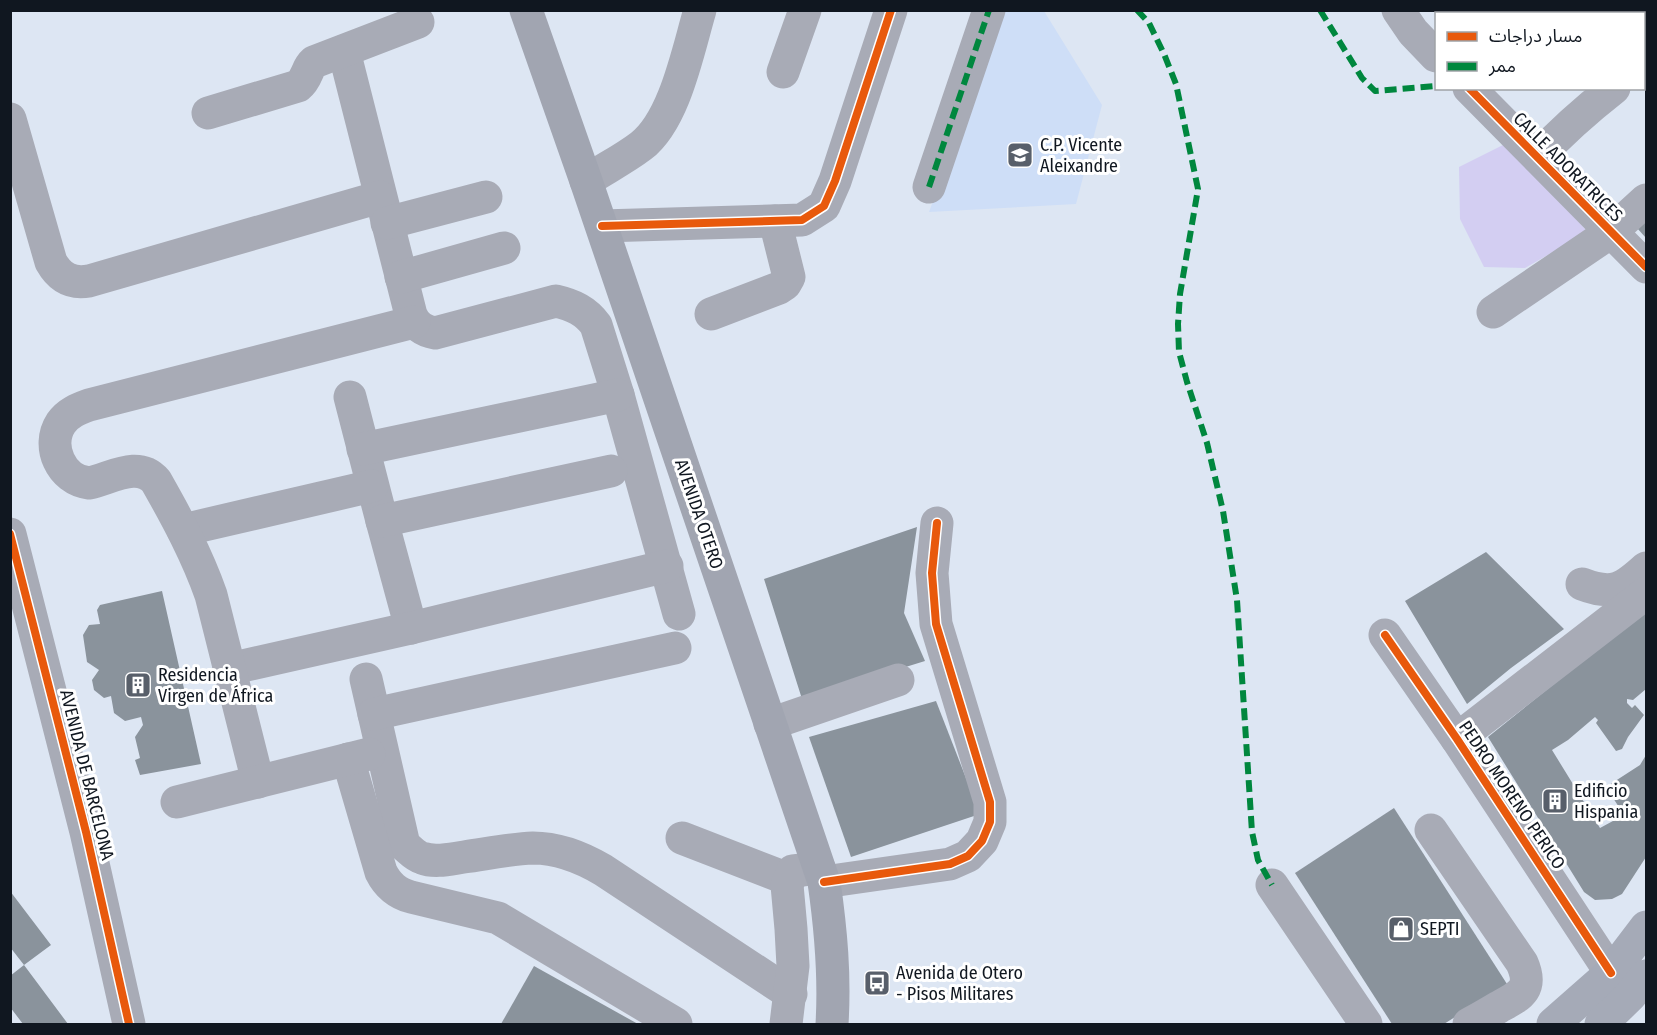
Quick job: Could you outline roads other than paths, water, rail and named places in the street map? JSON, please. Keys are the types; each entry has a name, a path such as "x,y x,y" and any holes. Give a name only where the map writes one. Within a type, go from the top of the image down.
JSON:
{"highway":[{"path":"1553,1024 1611,973 1647,927"},
{"path":"1601,1024 1647,976"}],"main road":[{"name":"AVENIDA OTERO","path":"535,17 586,181 822,875 831,934 834,986 832,1024"}],"street":[{"path":"586,181 643,145 658,128 670,108 700,10"},
{"path":"783,72 805,10"},
{"path":"602,226 802,220 824,206 835,181 891,10"},
{"path":"929,187 989,10"},
{"path":"1398,10 1413,32 1435,54"},
{"path":"208,113 298,86 306,78 310,66 315,62 418,22"},
{"path":"344,51 414,322 426,331 435,333 556,301 570,304 583,311 596,325 618,395 679,614"},
{"path":"1538,158 1558,135 1612,90"},
{"name":"CALLE ADORATRICES","path":"1474,104 1538,158 1647,267"},
{"path":"10,119 51,262 62,277 80,283 384,210 486,197"},
{"path":"1493,312 1611,232 1647,200"},
{"path":"711,314 785,284 789,277 775,221"},
{"path":"401,277 504,248"},
{"path":"258,782 211,595 183,530 156,481 143,471 131,471 89,483 72,479 64,471 56,452 57,432 62,422 70,414 89,405 414,322"},
{"path":"363,449 618,395"},
{"path":"350,397 411,628"},
{"path":"382,521 611,471"},
{"path":"183,530 372,486"},
{"path":"789,1009 793,966 787,892 788,879 793,871 822,875 950,864 968,856 982,841 990,822 990,802 936,624 932,573 937,523"},
{"name":"AVENIDA DE BARCELONA","path":"10,534 86,832 129,1024"},
{"path":"229,669 667,566"},
{"path":"1582,584 1598,590 1615,590 1630,582 1647,568"},
{"path":"1457,739 1647,593"},
{"name":"PEDRO MORENO PERICO","path":"1385,635 1457,739 1611,973"},
{"path":"374,714 675,648"},
{"path":"366,679 404,845 412,853 422,858 439,861 535,848 570,854 587,861 603,870 789,1009"},
{"path":"770,723 898,680"},
{"path":"177,802 383,751"},
{"path":"348,759 381,872 385,881 392,888 411,897 498,918 676,1024"},
{"path":"1431,830 1522,963 1527,974 1527,985 1521,994 1469,1024"},
{"path":"682,838 788,879"},
{"path":"1272,885 1366,1024"}],"place":[{"name":"C.P. Vicente Aleixandre","path":"1020,155"},
{"name":"Residencia Virgen de África","path":"138,685"},
{"name":"Edificio Hispania","path":"1555,801"},
{"name":"SEPTI","path":"1401,929"},
{"name":"Avenida de Otero - Pisos Militares","path":"877,983"}]}
